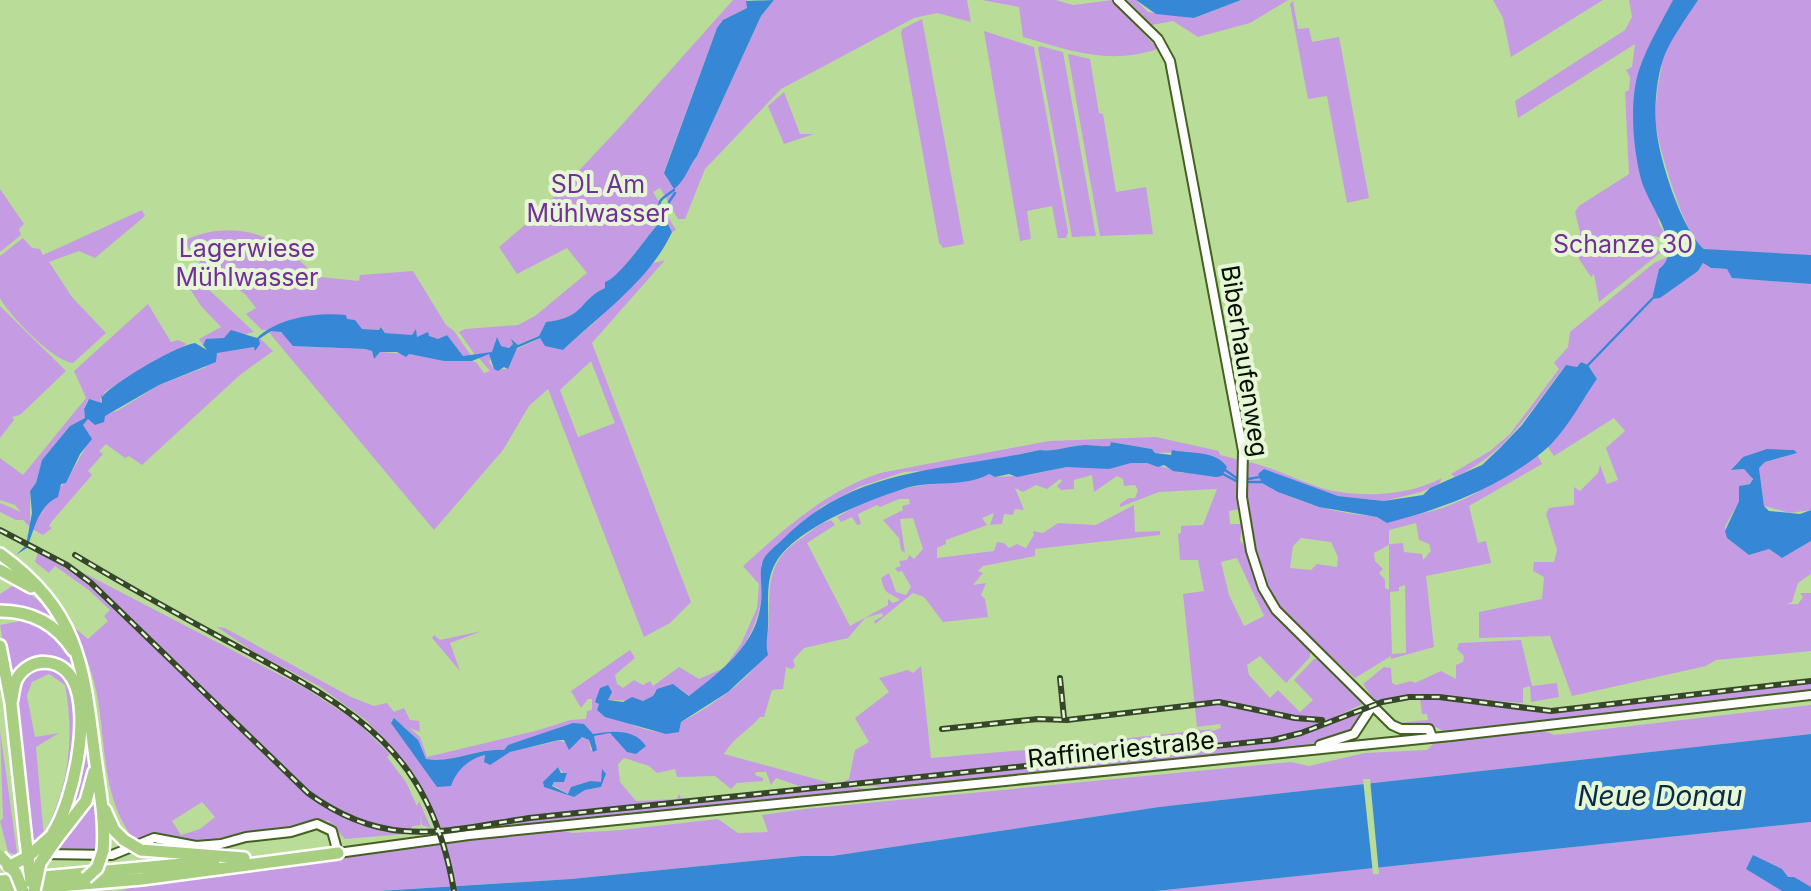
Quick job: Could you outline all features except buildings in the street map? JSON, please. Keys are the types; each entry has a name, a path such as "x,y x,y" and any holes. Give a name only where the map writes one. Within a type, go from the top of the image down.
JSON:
{"highway":[{"path":"0,554 48,600 72,636 82,667 100,788 103,851 97,868 86,878 61,886"},
{"path":"0,570 32,584"},
{"path":"0,611 19,612 48,623 66,640 82,667"},
{"path":"0,646 31,888"},
{"path":"5,696 34,664 56,664 76,684 80,721 75,769 65,810 31,888"},
{"path":"0,670 5,696"},
{"path":"2,863 29,856 55,835 88,797 95,755"},
{"path":"100,788 108,818 124,840 142,850 244,858"},
{"path":"0,881 31,888 61,886 163,876 338,850"},
{"path":"5,891 244,858 338,850"},
{"path":"2,863 31,888"},
{"path":"105,891 163,876"}],"main road":[{"name":"Biberhaufenweg","path":"1118,0 1158,39 1170,62 1243,451 1248,542 1268,598 1288,623 1397,728 1429,730 1432,738"},
{"name":"Raffineriestraße","path":"338,850 1432,738 1811,695"},
{"path":"1316,748 1354,734 1373,705"},
{"path":"2,863 36,854 112,855 154,838 196,846 221,844 317,824 330,829 338,850"}],"green space":[{"path":"733,0 747,0 747,8 725,19 717,28 664,172 674,187 697,156 761,16 774,0 967,0 971,22 937,13 914,18 781,89 705,169 685,219 678,219 660,188 653,192 676,230 672,232 667,222 657,226 613,280 606,282 605,288 569,317 546,322 539,336 518,345 512,340 509,348 495,340 489,362 494,369 507,369 513,351 540,338 562,350 651,264 665,260 592,343 691,602 670,623 644,637 548,389 529,406 503,450 434,530 267,330 262,330 246,314 256,308 245,294 221,279 215,281 183,241 223,230 251,233 291,253 307,267 301,275 359,281 360,275 413,271 446,325 472,357 463,357 447,335 438,339 385,333 382,327 362,329 349,321 282,323 271,330 298,346 365,349 372,351 374,359 380,352 445,361 463,359 476,362 484,373 490,371 478,357 480,354 475,355 459,332 518,325 535,316 587,273 567,248 517,274 499,247 539,213","holes":["591,361 615,423 578,437 560,390"]},
{"path":"982,0 1056,0 1073,5 1112,0 1158,49 1106,56 1058,47 1023,37 1019,7"},
{"path":"1127,0 1136,0 1148,12 1194,18 1241,0 1288,0 1250,23 1198,37 1173,21 1152,25"},
{"path":"1493,0 1603,0 1511,57 1503,18"},
{"name":"Schanze 30","path":"1629,0 1811,0 1811,255 1724,253 1703,248 1696,242 1674,192 1658,137 1656,103 1662,65 1639,71 1659,224 1668,239 1667,249 1663,238 1652,236 1660,253 1599,302 1594,274 1591,277 1579,259 1580,232 1575,212 1629,174 1625,92 1629,90 1630,77 1626,70 1632,67 1635,44 1518,118 1515,101 1625,30 1632,17"},
{"path":"1293,1 1298,29 1309,28 1312,42 1339,37 1369,198 1347,203 1327,96 1308,99 1290,4"},
{"path":"922,19 964,244 943,248 901,33"},
{"path":"984,31 1034,47 1066,238 1058,238 1052,206 1027,211 1031,239 1020,241"},
{"path":"1040,46 1063,52 1096,236 1072,237"},
{"path":"1068,54 1090,59 1116,192 1146,187 1153,234 1100,236"},
{"path":"784,92 800,134 814,134 784,144 768,106"},
{"path":"0,189 24,224 19,229 21,235 0,252"},
{"path":"142,210 145,216 95,258 79,251 49,262 72,297 106,333 73,363 55,355 33,337 0,298 0,256 23,238 43,255"},
{"path":"1667,257 1667,263 1659,270 1653,299 1698,271 1703,263 1727,269 1733,278 1811,284 1811,510 1790,513 1764,506 1759,468 1765,462 1796,453 1759,452 1743,458 1732,470 1744,469 1752,483 1739,486 1739,501 1725,527 1727,538 1749,555 1769,549 1782,558 1811,541 1811,574 1798,583 1792,602 1787,604 1798,604 1803,597 1800,593 1811,593 1811,651 1716,660 1706,666 1572,696 1550,636 1479,638 1479,612 1542,599 1544,577 1533,571 1534,562 1554,562 1557,550 1546,514 1549,508 1574,505 1574,487 1580,491 1598,473 1600,465 1607,484 1618,480 1606,448 1625,431 1614,418 1554,456 1548,447 1597,379 1588,365 1581,362 1577,367 1565,366 1504,443 1474,467 1455,477 1451,474 1510,434 1559,369 1554,363 1568,347 1570,332 1654,263"},
{"path":"197,276 254,332 203,345 199,339 221,327 188,286 192,277"},
{"path":"148,304 171,342 187,344 106,391 100,399 102,403 88,400 85,418 70,426 42,460 30,491 30,527 23,520 0,512 0,503 21,512 15,505 0,500 0,458 23,475 86,398 74,371"},
{"path":"0,306 66,371 20,415 12,417 14,420 0,438"},
{"path":"260,338 273,351 241,374 142,465 106,444 99,451 103,454 88,471 92,475 53,520 49,526 52,528 43,535 32,529 88,443 83,425 88,419 117,411 159,385 206,367 218,352 254,347"},
{"path":"1156,437 1219,451 1220,455 1240,460 1237,498 1241,509 1229,511 1230,524 1242,524 1240,540 1250,554 1261,591 1310,649 1310,657 1286,683 1260,656 1247,665 1249,675 1270,698 1278,690 1300,712 1313,700 1294,680 1314,659 1320,659 1367,702 1314,727 1269,739 840,783 849,779 855,750 869,742 855,718 889,692 879,678 908,670 913,673 921,666 931,758 1105,743 1105,747 1112,746 1112,740 1213,729 1187,740 1221,728 1220,724 1197,727 1183,594 1204,591 1198,560 1180,560 1178,534 1181,526 1203,525 1217,489 1159,492 1120,507 1129,498 1135,498 1138,490 1135,485 1124,486 1123,479 1117,476 1094,492 1092,475 1074,480 1074,489 1061,490 1057,486 1060,479 1047,489 1036,485 1023,492 1015,488 1024,510 1004,514 1002,524 990,525 994,513 982,518 987,525 946,540 937,548 937,558 994,551 997,542 1009,548 1017,544 1026,548 1033,531 1043,533 1058,523 1096,525 1134,505 1135,532 1160,531 1160,535 1035,549 1035,556 983,566 978,571 983,573 973,585 986,583 981,595 988,617 943,622 924,597 913,593 875,624 882,613 865,618 848,638 804,648 793,660 795,666 786,667 783,689 772,690 764,717 724,754 834,784 802,787 776,778 771,785 766,772 756,772 763,781 737,783 731,789 715,776 677,777 675,769 657,773 649,766 624,758 618,764 620,782 636,801 677,799 679,794 691,799 442,829 412,771 367,721 319,686 254,652 217,627 351,697 374,706 387,703 394,712 404,708 410,720 419,721 420,732 410,728 420,737 427,757 586,719 587,711 592,710 592,699 581,708 571,691 630,650 635,658 615,675 617,684 623,688 634,680 643,685 650,681 653,686 679,667 699,679 724,668 741,644 757,608 759,584 743,566 807,512 880,473 1049,441","holes":["1112,442 1152,449 1155,453 1187,452 1211,458 1183,473 1147,462 1067,467 1029,475 988,474 874,497 837,517 841,522 852,517 857,525 861,524 858,514 877,505 909,499 910,504 902,506 903,510 883,520 899,538 905,553 900,519 913,518 923,549 914,559 909,555 907,560 899,561 901,566 895,568 902,571 911,587 906,595 896,592 889,573 881,578 886,591 900,600 893,603 888,599 888,605 850,626 807,543 835,525 831,520 799,540 775,566 766,643 754,668 724,695 681,722 679,732 636,726 599,703 608,695 608,700 643,701 653,697 655,691 679,688 690,696 718,675 741,650 755,623 762,593 761,564 821,507 859,487 904,472 946,469 1040,450 1110,446","1237,558 1264,616 1244,626 1229,595 1221,562","391,720 408,731 427,760 504,750 508,745 569,727 593,734 596,744 591,751 589,740 582,737 577,742 559,740 472,758 451,780 438,787","558,767 563,773 552,785 569,794 571,787 590,781 601,783 606,775 601,787 574,797 543,785"]},
{"path":"1537,454 1542,464 1469,506 1478,543 1486,541 1491,563 1426,576 1434,647 1391,659 1391,656 1355,678 1289,617 1263,580 1250,530 1248,462 1328,490 1353,493 1405,491 1442,478 1439,484 1421,492 1384,501 1338,496 1298,483 1262,483 1327,509 1397,516 1420,514 1455,503","holes":["1416,523 1419,540 1429,544 1431,551 1423,560 1422,554 1404,552 1403,543 1389,544 1389,530","1301,538 1331,542 1338,557 1337,567 1317,564 1311,570 1290,568 1293,546","1389,545 1389,590 1385,588 1379,573 1383,569 1375,561 1374,553","1405,585 1406,653 1392,654 1390,592 1399,591"]},
{"path":"38,552 93,589 316,800 356,821 405,834 345,839 329,821 316,820 292,828 244,832 205,842 152,834 135,841 110,788 94,681 70,624 88,639 108,621 104,616 110,610 55,566 49,573 35,562","holes":["202,802 215,817 200,829 181,835 172,821"]},
{"path":"84,573 305,688 357,722 390,754 387,757 406,782 417,806 419,801 431,828 422,825 420,815 421,825 409,831 370,822 311,793"},
{"path":"17,583 52,612 63,633 0,610 0,594"},
{"path":"20,621 55,637 76,668 71,672 48,659 11,686 0,625"},
{"path":"482,631 450,643 460,671 432,638 434,635 440,640"},
{"path":"1521,640 1532,686 1557,683 1559,697 1531,702 1530,686 1523,688 1523,703 1425,695 1376,703 1363,684 1384,667 1391,668 1392,683 1396,685 1415,683 1441,671 1456,679 1456,665 1463,662 1464,656 1457,649 1459,643"},
{"path":"35,667 56,667 69,681 77,703 78,722 73,762 48,835 68,757 68,703 65,685 49,674 32,682 27,696 35,737 59,733 36,747 44,838 32,850 16,691"},
{"path":"1811,683 1811,692 1445,732 1396,723 1428,720 1427,714 1422,714 1420,699 1378,705 1425,698 1554,712"},
{"path":"1811,705 1811,734 1159,807 832,856 379,891 119,891 226,868 391,846 718,819 738,833 768,832 762,815 805,809 1291,762 1309,766 1365,753 1427,750 1435,742 1498,733 1531,731 1554,735"},
{"path":"1365,710 1355,731 1307,747 907,788 845,785 1262,744 1293,739"},
{"path":"85,725 87,780 62,828 74,797"},
{"path":"0,730 17,855 8,852 0,821"},
{"path":"839,786 878,790 478,829 516,821"},
{"path":"96,797 101,840 98,854 63,852 56,846"},
{"path":"1811,822 1811,891 1156,891"}],"water":[{"path":"774,0 761,16 697,156 674,189 664,173 717,28 723,20 747,8 746,1"},
{"path":"1136,0 1241,0 1194,18 1156,14"},
{"path":"1673,0 1698,0 1665,54 1656,99 1661,155 1687,226 1704,249 1811,255 1811,284 1732,278 1727,269 1703,263 1698,271 1660,298 1652,299 1659,269 1669,250 1638,167 1634,96 1642,61"},
{"path":"660,222 667,222 672,232 663,249 608,310 563,350 545,346 540,338 517,348 508,369 494,369 489,354 472,361 444,361 380,352 374,359 372,351 365,349 293,346 281,332 271,331 259,339 255,351 254,347 217,353 216,362 159,385 105,416 104,422 95,425 88,419 83,425 92,439 66,483 61,484 58,497 41,512 27,548 16,555 26,545 32,513 30,491 42,460 70,426 85,418 89,399 102,403 101,393 102,397 159,358 195,343 207,350 203,345 206,339 224,338 231,330 257,338 285,322 321,315 346,315 362,329 381,327 385,333 412,335 416,329 417,337 428,332 438,339 447,335 463,356 492,352 497,337 501,346 509,348 513,344 511,339 518,345 539,336 546,322 575,312 605,288 605,282 625,265"},
{"path":"1581,362 1588,365 1597,379 1547,448 1492,485 1430,510 1387,523 1377,517 1319,507 1278,492 1262,483 1258,474 1264,469 1338,496 1384,501 1423,495 1430,488 1482,465 1522,425 1566,365 1577,367"},
{"path":"1111,442 1152,449 1155,453 1171,455 1172,450 1210,455 1227,467 1222,476 1216,477 1147,463 1109,469 1067,467 1017,477 989,474 969,481 906,488 873,500 815,527 785,551 770,578 768,655 728,692 681,722 679,732 666,734 605,717 597,710 599,704 595,702 600,688 608,685 612,692 608,700 623,702 632,697 643,701 657,689 673,684 689,696 713,677 736,656 753,631 761,602 761,568 765,557 810,516 839,498 870,485 934,469 1040,450 1110,446"},
{"path":"1767,449 1797,453 1765,462 1759,468 1764,506 1769,511 1800,514 1811,510 1811,541 1782,558 1769,549 1749,555 1727,538 1725,531 1739,501 1739,486 1750,484 1753,479 1744,469 1731,470 1743,457"},
{"path":"16,555 0,565 0,557"},
{"path":"394,718 418,740 426,759 435,760 504,750 508,745 573,723 584,724 593,734 615,732 629,734 646,746 636,754 627,752 610,733 594,736 597,750 593,752 589,740 582,737 569,750 564,740 559,740 510,752 490,765 484,762 485,755 479,757 460,770 451,786 437,787 391,723"},
{"name":"Neue Donau","path":"1811,734 1811,822 1156,891 379,891 832,856 1159,807"},
{"path":"558,767 561,773 567,773 564,782 554,782 552,786 568,794 571,787 601,782 602,769 606,774 601,787 574,797 544,787 543,782"},
{"path":"1753,855 1811,887 1811,891 1782,891 1746,869"}],"pier":[{"path":"1363,779 1370,779 1379,874 1373,874"}],"waterway":[{"path":"661,224 660,202 674,190"},
{"path":"669,202 675,193"},
{"path":"1588,365 1652,299"},
{"path":"1225,470 1238,479"},
{"path":"1223,474 1238,482"},
{"path":"1248,479 1260,477"},
{"path":"1249,482 1262,482"}],"railway":[{"path":"0,530 67,565 91,583 308,793 363,823 416,832 1273,740 1382,702 1409,697 1551,711 1811,681"},
{"path":"75,555 311,688 377,736 403,765 425,799 442,841 454,891"},
{"path":"1060,678 1064,718"},
{"path":"942,729 1038,719 1067,720 1219,702 1322,720"}],"park label":[{"name":"SDL Am Mühlwasser","path":"598,198"},
{"name":"Lagerwiese Mühlwasser","path":"247,262"}]}
